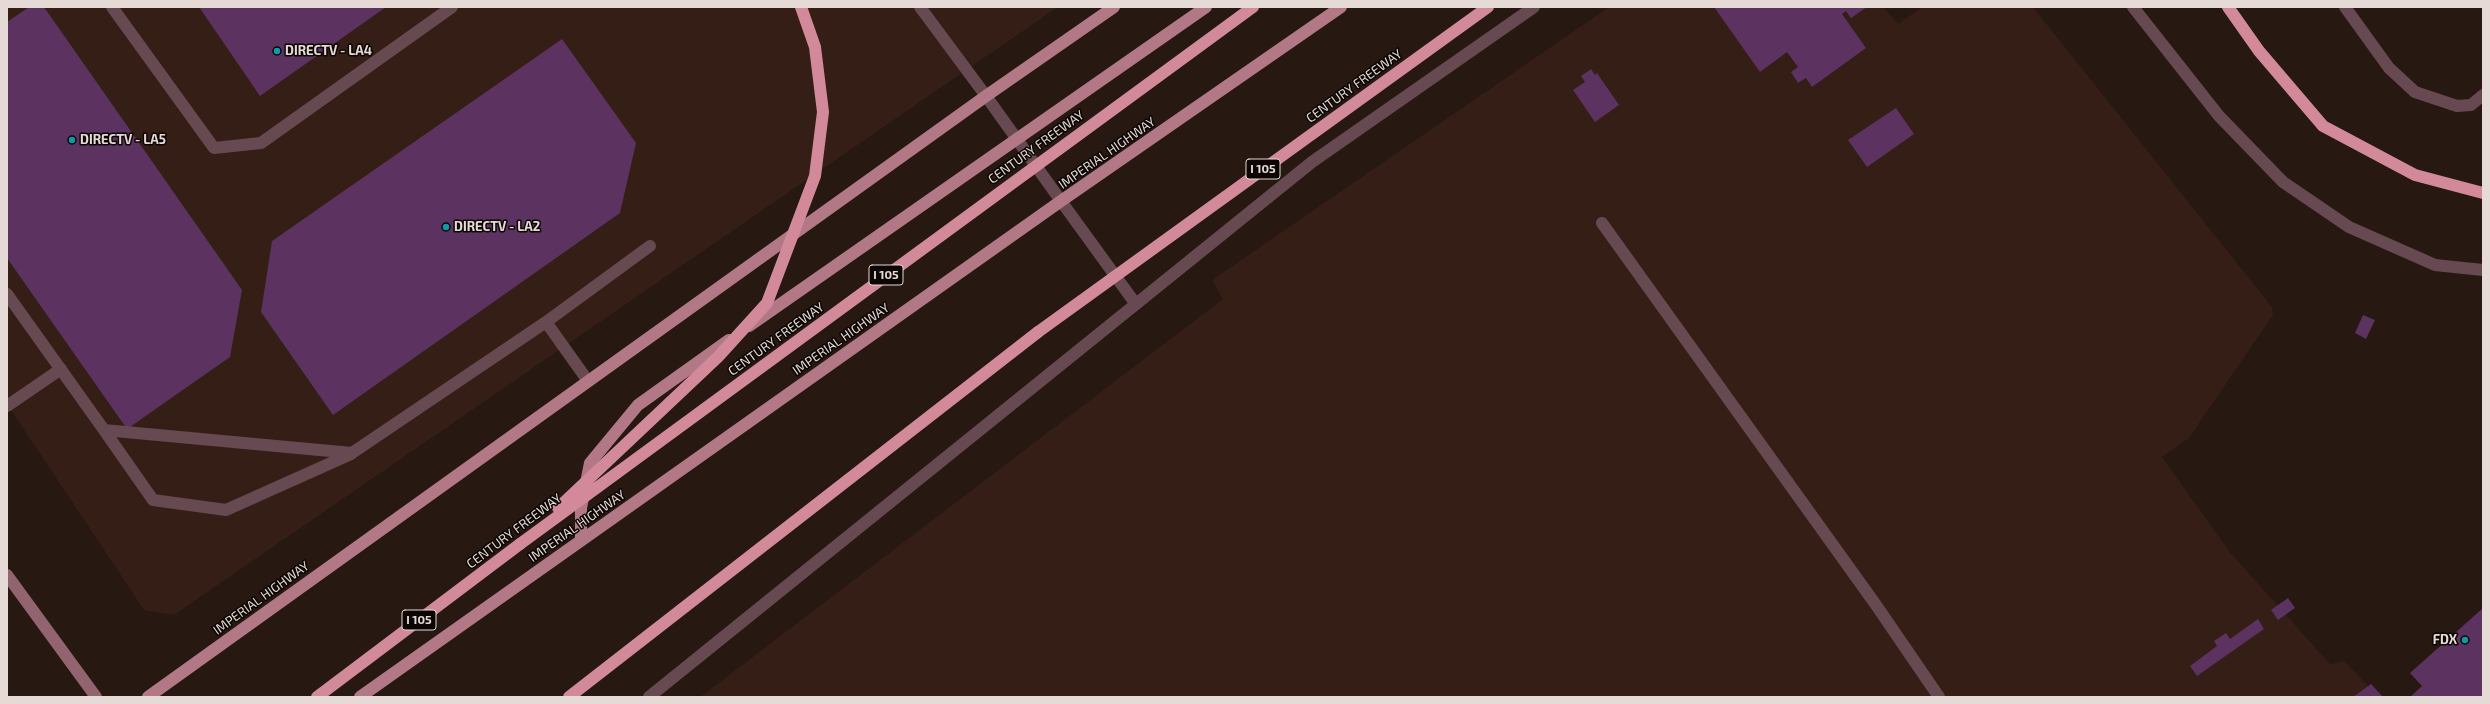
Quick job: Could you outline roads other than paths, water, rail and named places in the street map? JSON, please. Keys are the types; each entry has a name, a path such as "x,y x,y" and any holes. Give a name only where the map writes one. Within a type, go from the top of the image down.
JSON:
{"highway":[{"path":"520,544 718,357 767,303 815,176 823,112 815,47 801,7"},
{"name":"CENTURY FREEWAY","path":"317,697 520,544 1253,7"},
{"name":"CENTURY FREEWAY","path":"569,697 1038,332 1488,7"},
{"path":"2228,7 2259,51 2323,126 2415,176 2483,193"}],"main road":[{"name":"IMPERIAL HIGHWAY","path":"148,697 986,96 1114,7"},
{"path":"581,540 581,508 590,463 638,405 1206,7"},
{"name":"IMPERIAL HIGHWAY","path":"360,697 1061,202 1341,7"},
{"path":"7,575 96,697"}],"street":[{"path":"112,7 214,148 261,143 452,7"},
{"path":"649,697 1312,162 1534,7"},
{"path":"2132,7 2219,116 2283,182 2349,227 2435,265 2483,270"},
{"path":"2345,7 2389,68 2415,92 2457,106 2471,105 2483,95"},
{"path":"925,9 1061,202 1136,303"},
{"path":"1602,223 1867,592 1939,697"},
{"path":"7,294 153,500 226,510 352,453 546,322 650,246"},
{"path":"546,322 588,381"},
{"path":"7,406 61,369"},
{"path":"104,430 352,453"}],"place":[{"name":"DIRECTV - LA4","path":"277,51"},
{"name":"DIRECTV - LA5","path":"72,140"},
{"name":"DIRECTV - LA2","path":"446,227"},
{"name":"FDX","path":"2465,640"}]}
